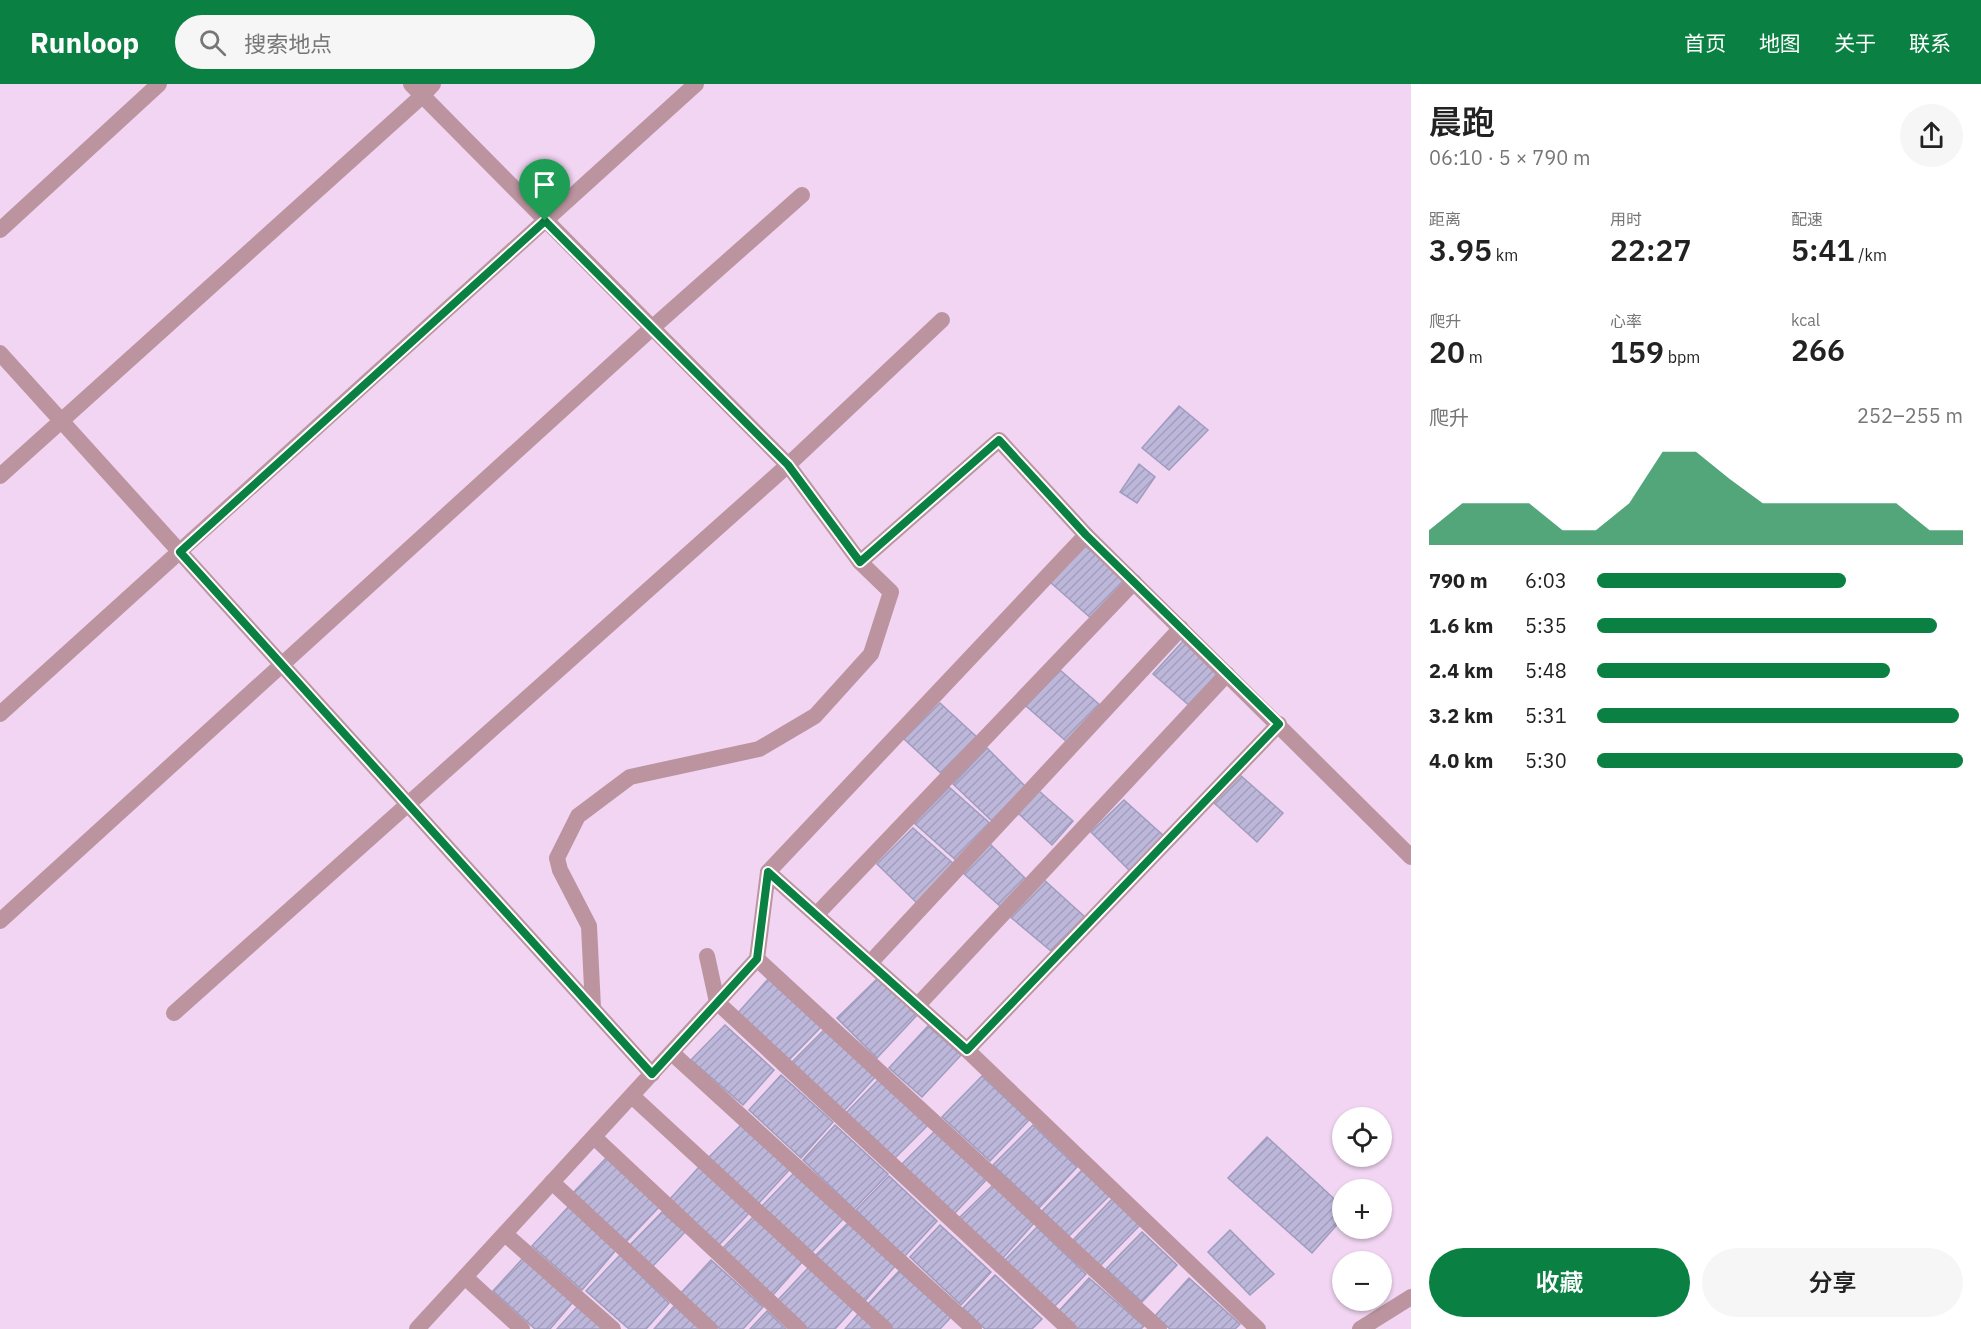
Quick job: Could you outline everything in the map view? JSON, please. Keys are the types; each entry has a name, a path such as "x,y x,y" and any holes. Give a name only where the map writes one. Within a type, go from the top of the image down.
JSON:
{"street":[{"path":"0,230 159,84"},
{"path":"0,714 696,84"},
{"path":"0,476 422,88 545,221 788,465 860,562 891,592 871,654 815,716 759,749 630,777 578,816 557,858 560,870 588,926 593,1008"},
{"path":"0,921 652,328 802,195"},
{"path":"174,1013 788,465 942,320"},
{"path":"0,353 652,1074"},
{"path":"860,562 999,440 1086,535 1411,857"},
{"path":"417,1329 757,959 768,872 1086,535"},
{"path":"816,915 1134,582"},
{"path":"870,963 1181,628"},
{"path":"917,1006 1227,674"},
{"path":"967,1050 1279,724"},
{"path":"768,872 967,1050 1258,1329"},
{"path":"707,956 717,1002 1069,1329"},
{"path":"757,959 1159,1329"},
{"path":"672,1053 974,1329"},
{"path":"632,1096 885,1329"},
{"path":"594,1137 799,1329"},
{"path":"552,1182 710,1329"},
{"path":"505,1234 613,1329"},
{"path":"465,1277 522,1329"},
{"path":"1360,1329 1410,1299"}],"building":[{"path":"1179,406 1208,430 1169,470 1142,448"},
{"path":"1139,464 1155,477 1137,503 1120,492"},
{"path":"1083,544 1128,583 1093,620 1050,582"},
{"path":"1184,640 1221,675 1191,707 1153,674"},
{"path":"1060,670 1100,705 1067,742 1026,706"},
{"path":"940,703 979,739 944,776 904,739"},
{"path":"987,748 1027,788 993,822 953,784"},
{"path":"1240,775 1283,813 1257,842 1213,802"},
{"path":"949,787 993,826 958,862 914,823"},
{"path":"1039,791 1073,821 1052,845 1018,813"},
{"path":"1124,800 1165,837 1131,872 1091,832"},
{"path":"913,828 956,866 919,905 877,864"},
{"path":"990,844 1027,880 1001,907 962,872"},
{"path":"1042,878 1085,917 1051,951 1008,915"},
{"path":"769,978 821,1027 789,1060 737,1014"},
{"path":"878,978 919,1013 877,1058 837,1018"},
{"path":"725,1025 774,1070 743,1105 691,1060"},
{"path":"928,1026 961,1055 922,1097 889,1068"},
{"path":"824,1030 876,1076 843,1112 790,1064"},
{"path":"781,1075 833,1122 801,1158 749,1110"},
{"path":"982,1076 1029,1120 990,1161 942,1117"},
{"path":"879,1079 928,1125 895,1158 846,1113"},
{"path":"742,1124 790,1169 758,1204 708,1158"},
{"path":"835,1125 888,1174 854,1209 803,1160"},
{"path":"1033,1125 1077,1167 1039,1208 993,1165"},
{"path":"936,1130 989,1177 954,1214 901,1165"},
{"path":"1267,1137 1332,1197 1332,1230 1312,1253 1228,1178"},
{"path":"607,1157 660,1206 625,1243 572,1194"},
{"path":"699,1167 750,1212 718,1246 669,1200"},
{"path":"1082,1170 1109,1196 1069,1236 1042,1211"},
{"path":"794,1173 844,1218 812,1252 762,1206"},
{"path":"889,1176 937,1221 904,1257 856,1210"},
{"path":"994,1184 1034,1223 1002,1259 958,1219"},
{"path":"1113,1198 1141,1224 1100,1266 1073,1240"},
{"path":"570,1205 616,1250 582,1290 532,1246"},
{"path":"662,1212 685,1232 652,1267 629,1246"},
{"path":"753,1217 803,1261 773,1295 721,1250"},
{"path":"848,1223 895,1266 865,1301 815,1256"},
{"path":"940,1225 991,1272 961,1305 910,1257"},
{"path":"1037,1227 1086,1274 1054,1307 1004,1261"},
{"path":"1230,1230 1274,1274 1250,1295 1208,1252"},
{"path":"1142,1232 1177,1265 1142,1302 1106,1269"},
{"path":"620,1255 669,1303 646,1329 629,1329 586,1291"},
{"path":"524,1257 573,1302 550,1329 535,1329 493,1291"},
{"path":"711,1260 763,1307 743,1329 720,1329 680,1294"},
{"path":"809,1267 853,1309 835,1329 808,1329 777,1301"},
{"path":"899,1271 951,1317 940,1329 893,1329 867,1305"},
{"path":"995,1275 1042,1319 1032,1329 985,1329 963,1308"},
{"path":"1089,1278 1144,1326 1141,1329 1077,1329 1058,1312"},
{"path":"1189,1278 1240,1324 1235,1329 1170,1329 1155,1316"},
{"path":"579,1305 606,1329 557,1329"},
{"path":"675,1305 700,1329 654,1329"},
{"path":"767,1311 786,1329 750,1329"},
{"path":"859,1313 876,1329 845,1329"}],"route":[{"path":"545,221 788,465 860,562 999,440 1086,535 1279,724 967,1050 768,872 757,959 652,1074 180,552 545,221"}]}
